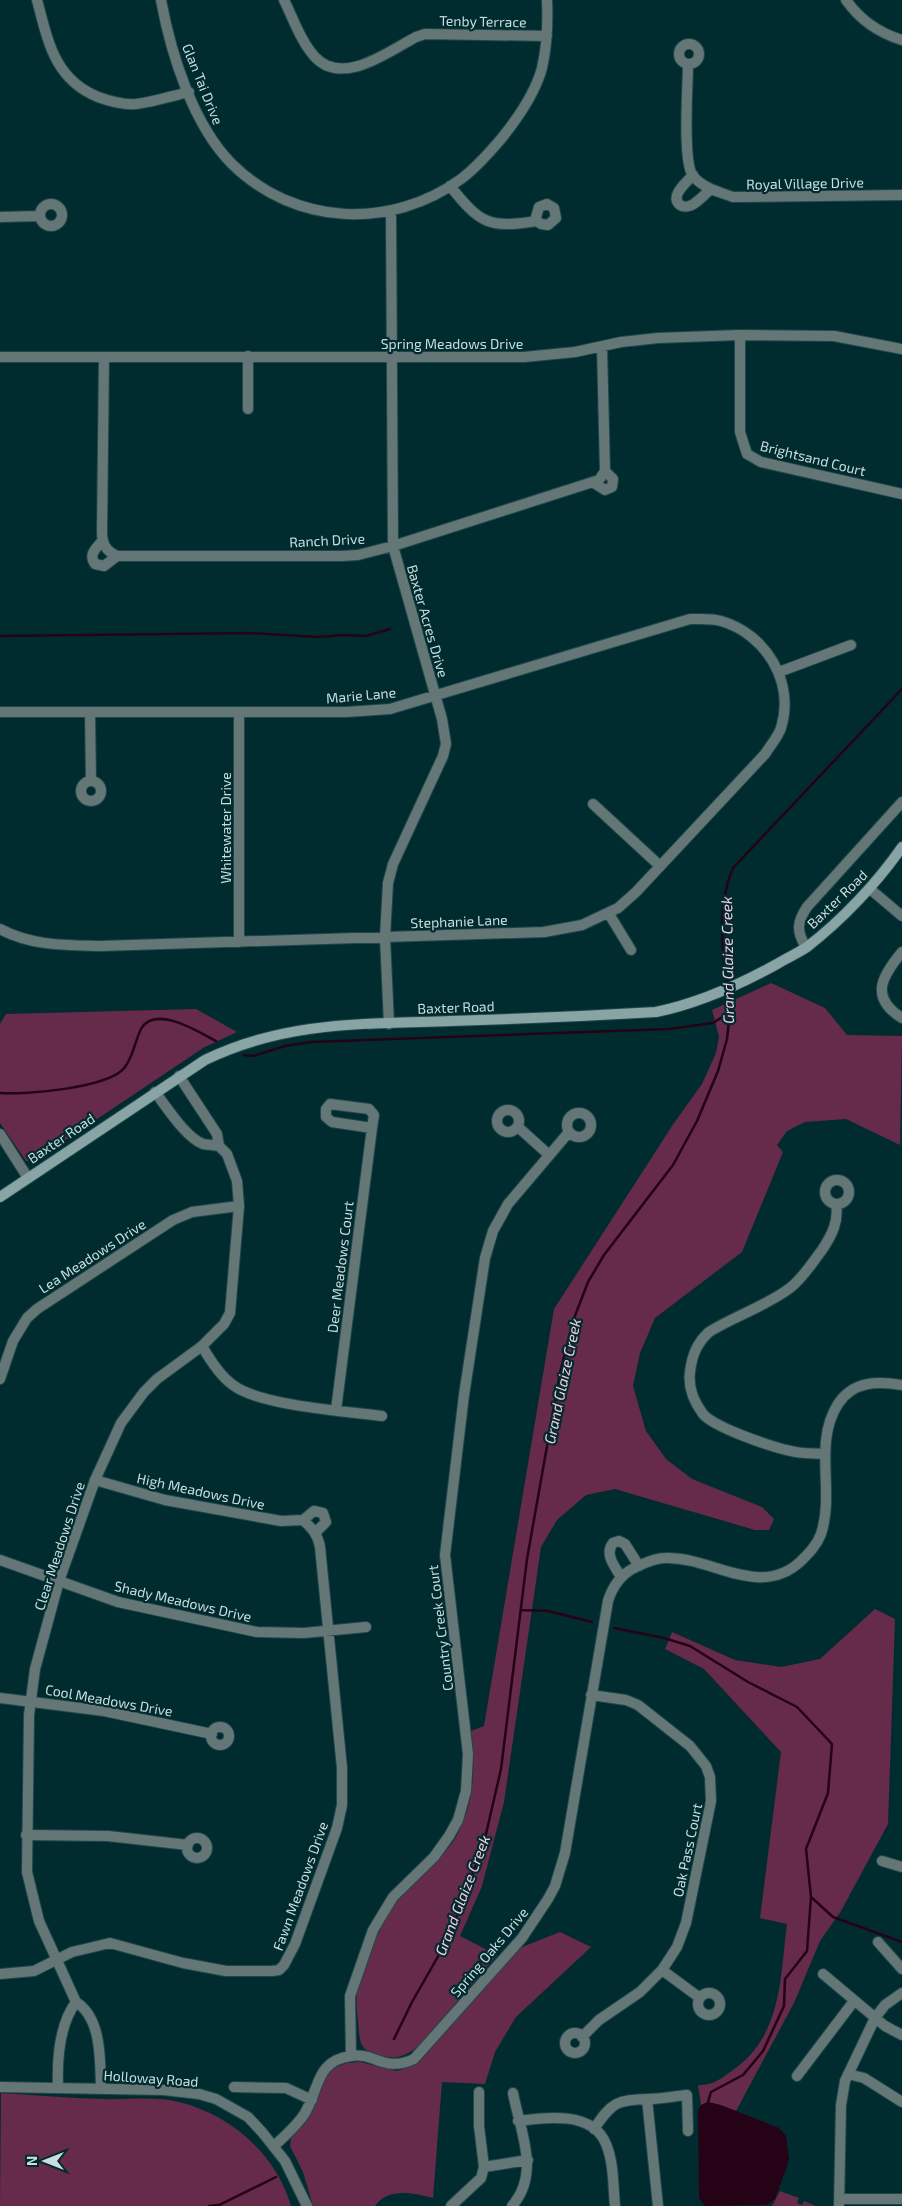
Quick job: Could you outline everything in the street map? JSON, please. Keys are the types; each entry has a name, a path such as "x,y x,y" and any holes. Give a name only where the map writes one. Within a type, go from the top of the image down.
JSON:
{"main road":[{"name":"Baxter Road","path":"0,1197 179,1076 233,1046 258,1038 325,1026 656,1012 681,1007 706,998 746,981 806,947 870,889 902,847"}],"street":[{"path":"37,0 51,50 58,65 81,88 104,99 135,104 189,92"},
{"name":"Glan Tai Drive","path":"162,0 166,25 189,92 205,128 232,164 265,189 296,204 321,211 350,214 391,212 414,204 450,186 473,168 495,146 523,110 542,68 547,36 548,0"},
{"name":"Tenby Terrace","path":"284,0 315,57 330,67 341,69 369,62 425,34 547,36"},
{"path":"846,0 863,19 876,29 902,40"},
{"path":"688,64 687,158 693,175 677,193 677,200 679,204 686,207 692,205 710,190"},
{"name":"Royal Village Drive","path":"693,175 710,190 733,197 902,195"},
{"path":"450,186 471,212 486,222 518,224 538,221"},
{"name":"Baxter Acres Drive","path":"389,1024 385,937 387,893 393,864 443,756 446,744 436,696 393,546 391,212"},
{"path":"0,217 40,216"},
{"name":"Spring Meadows Drive","path":"0,357 524,356 575,352 621,342 658,338 740,335 834,336 902,349"},
{"name":"Brightsand Court","path":"740,335 739,421 741,440 747,454 761,462 902,494"},
{"name":"Ranch Drive","path":"117,556 358,555 393,546 594,483 599,480 605,470 602,347"},
{"path":"248,356 248,409"},
{"path":"102,541 93,553 92,560 95,564 104,566 117,556 108,551 102,541 104,357"},
{"name":"Marie Lane","path":"0,712 239,713 346,712 390,709 690,619 722,621 746,633 766,650 779,672"},
{"path":"779,672 851,644"},
{"name":"Stephanie Lane","path":"0,929 24,940 51,945 101,946 544,932 582,925 609,914 636,892 765,754 781,728 783,694 779,672"},
{"path":"90,712 91,781"},
{"name":"Whitewater Drive","path":"238,942 239,713"},
{"path":"806,947 798,930 798,924 807,906 902,802"},
{"path":"593,804 660,866"},
{"path":"870,889 902,916"},
{"path":"609,914 631,950"},
{"path":"902,952 882,978 881,994 889,1009 902,1018"},
{"name":"Clear Meadows Drive","path":"101,2088 100,2052 92,2022 82,2006 76,2002 39,1921 27,1872 26,1835 30,1700 35,1669 59,1581 95,1480 121,1423 144,1392 163,1374 202,1346 224,1324 230,1313 239,1206 237,1181 234,1168 227,1154 219,1146 217,1134 179,1076"},
{"path":"155,1092 181,1125 194,1138 203,1144 219,1146"},
{"path":"518,1127 548,1154"},
{"name":"Deer Meadows Court","path":"336,1410 372,1128"},
{"name":"Country Creek Court","path":"351,2056 350,1996 373,1930 393,1897 438,1853 450,1836 463,1805 468,1754 445,1555 481,1273 491,1237 508,1204 548,1154 569,1132"},
{"path":"0,1134 28,1178"},
{"path":"825,1454 792,1452 751,1439 717,1424 704,1416 693,1398 689,1374 695,1350 709,1332 774,1298 791,1287 810,1268 829,1239 836,1222 836,1204"},
{"name":"Lea Meadows Drive","path":"0,1379 19,1329 37,1309 173,1220 192,1212 239,1206"},
{"path":"202,1346 224,1378 244,1392 259,1398 382,1416"},
{"name":"Spring Oaks Drive","path":"351,2056 360,2056 393,2065 402,2065 414,2059 522,1938 541,1911 555,1886 565,1853 608,1601 611,1591 621,1578 638,1566 649,1561 665,1558 699,1562 742,1576 764,1578 783,1574 808,1553 816,1544 821,1533 825,1507 825,1454 829,1421 841,1400 858,1386 884,1382 902,1385"},
{"name":"High Meadows Drive","path":"95,1480 165,1500 309,1526"},
{"name":"Fawn Meadows Drive","path":"0,1974 34,1971 72,1952 110,1943 183,1963 226,1971 272,1972 279,1970 284,1965 295,1944 337,1828 342,1805 342,1768 320,1547 309,1526"},
{"path":"621,1578 610,1555 609,1549 613,1543 619,1541 625,1544 638,1566"},
{"name":"Shady Meadows Drive","path":"0,1560 134,1606 257,1632 304,1633 366,1627"},
{"name":"Oak Pass Court","path":"582,2037 599,2020 640,1992 662,1970 677,1947 686,1923 711,1801 710,1777 706,1766 690,1746 638,1704 626,1700 591,1695"},
{"name":"Cool Meadows Drive","path":"0,1698 30,1700 104,1711 212,1734"},
{"path":"26,1835 108,1836 188,1845"},
{"path":"882,1861 902,1867"},
{"path":"878,1942 902,1969"},
{"path":"662,1970 700,1998"},
{"path":"823,1974 875,2018 902,2035"},
{"path":"901,1994 886,2005 875,2018 848,2074 841,2106 839,2202 902,2200"},
{"path":"798,2076 854,2001"},
{"path":"58,2087 57,2065 60,2043 71,2008 76,2002"},
{"path":"274,2146 302,2118 312,2100 324,2069 330,2063 351,2056"},
{"path":"848,2074 864,2078 902,2102"},
{"name":"Holloway Road","path":"0,2087 164,2090 199,2094 216,2099 248,2117 274,2146 293,2176 307,2206"},
{"path":"234,2087 286,2088 312,2100"},
{"path":"451,2206 481,2178 484,2167 479,2126 479,2092"},
{"path":"512,2093 528,2160 524,2188 515,2205"},
{"path":"594,2129 606,2112 614,2105 631,2099 687,2095 688,2131"},
{"path":"647,2099 658,2206"},
{"path":"518,2121 546,2118 572,2119 594,2129 606,2142 610,2157 615,2206"},
{"path":"484,2167 528,2160"}],"shaded area":[{"path":"771,983 825,1008 847,1035 902,1036 900,1145 846,1119 805,1122 787,1131 777,1145 783,1152 742,1252 655,1318 640,1353 633,1386 646,1431 666,1459 692,1479 762,1507 774,1519 769,1530 755,1530 615,1489 586,1495 557,1520 541,1547 504,1802 482,1886 460,1936 497,1955 420,2045 398,2057 374,2054 364,2048 360,2040 356,2004 358,1987 369,1954 393,1905 405,1890 431,1866 454,1840 468,1807 473,1769 471,1731 484,1726 554,1309 674,1123 702,1084 716,1053 719,1037 712,1010"},
{"path":"196,1009 237,1032 203,1048 33,1162 26,1161 0,1123 0,1024 6,1014"},
{"path":"875,1609 895,1619 888,1824 841,1911 820,1941 794,2003 736,2111 708,2102 701,2105 698,2085 717,2081 749,2056 761,2040 770,2023 776,2005 787,1924 760,1918 781,1752 704,1669 665,1649 672,1632 735,1660 781,1667 820,1659"},
{"path":"560,1932 591,1947 516,2017 495,2052 485,2084 442,2082 433,2198 418,2194 402,2193 387,2196 375,2206 313,2206 303,2172 290,2146 291,2137 310,2115 326,2077 333,2068 347,2063 360,2062 397,2071 417,2064 517,1949"},
{"path":"1,2093 91,2099 161,2099 198,2108 216,2116 249,2139 274,2170 284,2187 291,2206 0,2206"},
{"path":"708,2102 721,2105 779,2128 786,2136 789,2159 775,2199 767,2205 705,2206 699,2198 698,2110 701,2105"},
{"path":"780,2191 799,2198 797,2203 802,2205 804,2201 816,2206 772,2206"}],"waterway":[{"path":"0,636 250,633 319,637 366,636 390,629"},
{"name":"Grand Glaize Creek","path":"727,986 722,926 725,896 733,868 902,689"},
{"name":"Grand Glaize Creek","path":"394,2039 412,2002 448,1939 483,1847 501,1769 527,1559 560,1373 573,1321 588,1282 604,1255 673,1165 697,1121 718,1071 727,1039 730,1012 728,992"},
{"path":"244,1055 253,1056 285,1046 311,1042 669,1029 713,1023 730,1012"},
{"path":"0,1093 28,1093 66,1089 103,1080 116,1074 128,1063 141,1029 148,1022 156,1019 177,1022 216,1041"},
{"path":"521,1610 548,1611 592,1622"},
{"path":"614,1628 664,1638 690,1646 748,1682 797,1707 832,1744 828,1793 806,1849 811,1897 833,1917 902,1942"},
{"path":"708,2102 711,2092 743,2075 763,2051 784,2006 785,1979 807,1951 811,1897"},
{"path":"209,2206 219,2205 276,2177"}]}
